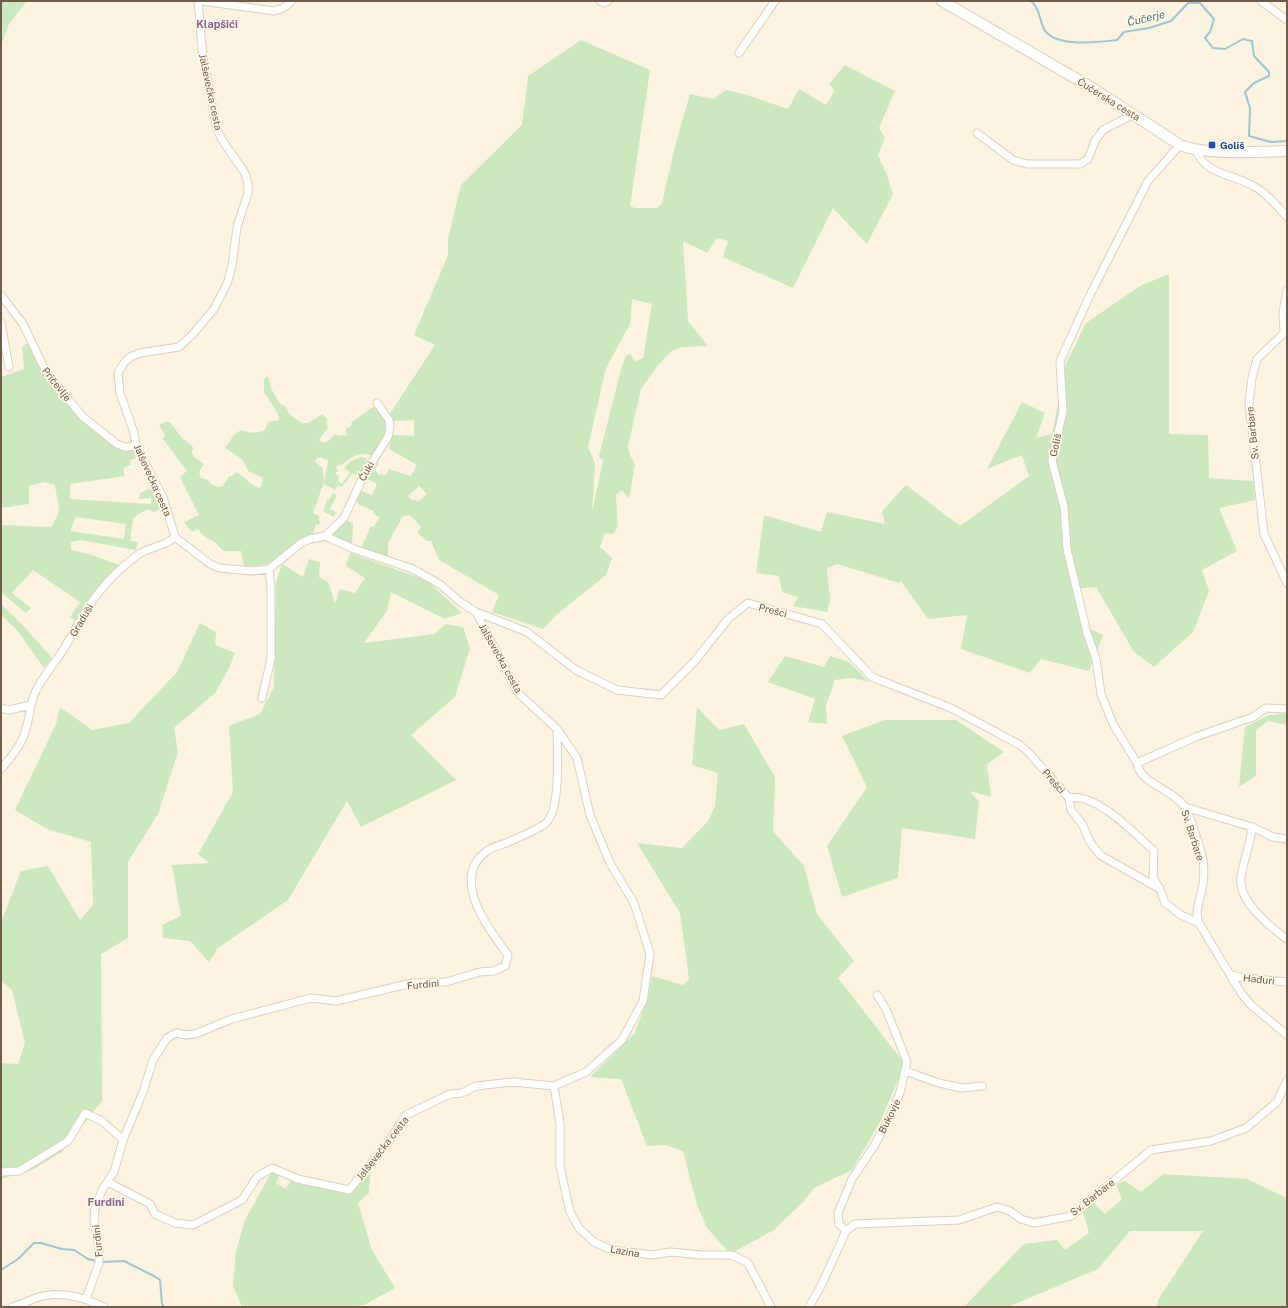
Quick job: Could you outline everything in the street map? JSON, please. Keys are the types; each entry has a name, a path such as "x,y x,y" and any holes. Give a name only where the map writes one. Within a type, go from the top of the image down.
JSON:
{"street":[{"name":"Jalševečka cesta","path":"175,537 163,497 136,446 133,428 120,393 118,379 120,368 130,357 140,353 179,347 199,328 214,309 227,284 232,266 237,228 248,193 245,172 222,140 217,129 203,58 198,1"},
{"path":"202,1 274,11 283,8 292,1"},
{"path":"600,1 604,3 608,1"},
{"path":"739,53 775,1"},
{"name":"Čučerska cesta","path":"942,1 1094,89 1134,114 1180,146 1196,150 1257,152 1287,151"},
{"path":"1261,1 1287,20"},
{"path":"977,133 1013,160 1027,164 1080,164 1088,159 1095,141 1103,130 1134,114"},
{"name":"Goliš","path":"1136,763 1113,724 1103,702 1096,659 1087,633 1067,549 1064,507 1052,461 1063,411 1060,361 1091,293 1148,181 1180,146"},
{"path":"1196,150 1203,164 1254,186 1266,194 1287,217"},
{"name":"Sv. Barbare","path":"1287,290 1283,312 1285,334 1257,359 1252,378 1249,403 1264,534 1287,583"},
{"name":"Pričevlje","path":"1,295 23,324 46,372 83,417 117,444 125,447 136,446"},
{"path":"1,323 9,366"},
{"name":"Ćuki","path":"326,536 347,512 364,475 388,437 390,428 389,420 377,403"},
{"name":"Jalševečka cesta","path":"108,1182 150,1204 155,1214 175,1223 193,1224 242,1200 257,1177 272,1168 298,1179 349,1190 387,1144 406,1115 450,1094 462,1093 476,1086 513,1082 554,1086 586,1072 622,1040 643,1000 650,954 634,903 610,862 590,815 577,758 558,729 518,693 476,612 459,601 441,586 413,568 354,549 326,536"},
{"path":"175,537 210,564 220,568 252,571 269,569 301,543 310,539 326,536"},
{"name":"Graduši","path":"1,769 19,748 24,738 31,705 45,674 62,652 82,616 97,594 116,573 135,556 147,550 166,545 175,537"},
{"path":"262,698 271,659 271,588 269,569"},
{"name":"Prešci","path":"476,612 526,632 576,670 617,690 661,695 694,662 730,618 748,603 822,624 872,677 953,709 1020,745 1030,753 1068,798 1071,810 1082,824 1090,842 1100,855 1160,889"},
{"path":"1,708 9,710 31,705"},
{"path":"1136,763 1198,736 1253,717 1266,708 1287,709"},
{"name":"Furdini","path":"86,1299 99,1263 99,1248 94,1221 95,1209 102,1190 114,1172 123,1140 143,1092 153,1060 167,1038 176,1034 195,1034 232,1019 311,998 336,1001 412,983 446,982 480,972 494,971 505,966 508,955 482,918 473,894 471,880 474,866 486,851 519,838 547,822 556,801 558,729"},
{"name":"Sv. Barbare","path":"1136,763 1137,770 1144,778 1167,791 1185,807 1203,860 1204,883 1196,915 1199,923"},
{"name":"Prešci","path":"1068,798 1076,796 1093,803 1115,816 1154,851 1153,878 1160,889 1165,903 1181,915 1199,923"},
{"path":"1185,807 1252,827 1273,837 1287,839"},
{"path":"1252,827 1251,839 1241,879 1246,900 1274,930 1287,939"},
{"path":"1199,923 1241,993 1251,1006 1287,1035"},
{"name":"Hađuri","path":"1231,975 1243,978 1287,982"},
{"name":"Bukovje","path":"846,1231 839,1224 838,1213 852,1179 874,1146 891,1115 900,1092 907,1062 886,1009 877,995"},
{"path":"905,1071 939,1083 962,1088 982,1086"},
{"name":"Sv. Barbare","path":"846,1231 855,1224 959,1220 997,1207 1010,1211 1021,1220 1034,1223 1070,1216 1151,1150 1212,1142 1246,1128 1277,1102 1287,1080"},
{"name":"Lazina","path":"554,1086 560,1124 560,1166 570,1212 579,1228 594,1242 612,1250 652,1255 671,1252 701,1255 732,1255 748,1263 771,1307"},
{"path":"1,1172 19,1171 68,1141 85,1113 102,1121 123,1140"},
{"path":"809,1307 821,1286 846,1231"},
{"path":"12,1307 38,1297 58,1294 86,1299 104,1307"}],"green space":[{"path":"1,1 27,1 9,24 1,46"},
{"path":"581,40 650,70 630,206 635,208 657,208 662,203 675,146 690,94 713,99 726,90 744,94 788,109 799,89 826,105 835,90 829,84 845,65 895,91 879,128 885,138 878,155 887,175 893,194 867,244 833,208 793,288 723,257 728,241 717,238 707,253 683,241 688,321 708,346 681,347 672,351 658,365 641,389 628,446 630,455 635,465 629,499 622,490 616,495 618,526 613,534 605,533 600,547 612,558 606,575 555,616 543,629 492,612 499,595 439,560 431,541 427,541 417,533 421,527 410,515 403,516 388,543 388,557 361,548 371,526 373,527 380,518 374,514 374,511 358,504 356,497 358,490 372,495 377,484 367,479 363,487 360,485 375,463 379,463 375,470 380,476 381,474 385,476 389,469 411,476 417,465 389,449 391,435 414,436 414,420 393,421 389,415 435,345 414,335 448,255 448,239 461,185 522,125 528,76","holes":["632,299 652,304 643,358 635,362 630,354 626,356 622,366 599,456 603,461 592,512 595,463 588,447 606,368 630,324","419,486 427,494 418,502 415,499 413,501 408,496"]},
{"path":"1169,274 1169,434 1208,435 1209,478 1253,481 1255,500 1219,508 1237,551 1202,570 1209,591 1193,632 1154,667 1134,652 1096,587 1073,589 1081,625 1103,635 1089,671 1041,659 1030,673 961,649 967,615 928,619 901,581 899,583 837,564 827,568 830,600 827,612 793,606 798,597 782,592 779,576 756,573 764,515 821,532 827,512 885,524 882,511 906,485 960,526 1029,476 1022,455 987,469 1022,402 1045,413 1036,438 1052,434 1066,364 1086,323 1140,286"},
{"path":"30,344 42,371 113,442 133,448 136,458 130,460 131,465 123,468 125,476 70,484 70,499 151,504 151,498 139,499 140,493 152,489 160,494 164,506 154,512 147,509 133,518 130,541 138,542 136,550 80,540 71,542 71,550 89,554 119,565 86,606 76,621 70,617 80,602 33,570 12,593 31,608 26,613 1,592 1,525 51,527 59,511 55,485 44,482 29,486 29,504 1,508 1,377 24,369 22,346","holes":["76,517 126,524 124,539 70,531"]},
{"path":"268,376 271,388 279,403 286,407 289,414 302,423 308,423 323,414 327,419 326,422 328,427 319,440 323,443 328,441 335,434 339,436 347,435 345,430 352,425 351,423 372,407 376,407 383,412 388,429 373,457 360,454 352,457 341,465 338,465 336,468 338,471 335,473 339,476 338,481 342,484 350,472 344,468 351,461 360,457 369,459 361,478 353,473 342,487 338,485 335,490 324,484 328,461 321,457 317,458 315,462 323,468 324,482 313,513 320,517 318,520 320,521 319,525 316,524 313,535 267,564 244,567 241,551 223,551 215,542 205,537 198,529 192,532 184,522 199,515 180,477 187,471 163,439 165,435 159,425 170,422 182,438 193,447 192,453 195,458 204,464 199,472 201,478 208,480 211,484 218,487 223,486 229,476 232,476 236,472 256,487 260,488 263,478 248,471 242,459 225,448 234,435 241,430 256,433 265,430 268,422 279,420 277,412 264,392 264,379"},
{"path":"333,493 337,495 330,509 336,512 334,517 323,511 327,500 329,500"},
{"path":"344,520 353,523 352,545 330,535"},
{"path":"350,553 426,580 462,613 445,619 391,592 387,611 364,643 434,634 446,624 463,627 470,648 455,697 411,735 456,780 361,827 347,801 288,900 218,948 209,962 190,941 163,938 162,925 181,916 172,865 209,863 198,854 233,792 229,726 260,714 274,687 276,582 282,564 303,577 309,559 320,562 319,577 329,583 335,604 340,589 355,593 365,578 346,566"},
{"path":"1,604 22,624 52,658 44,668 17,630 1,615"},
{"path":"200,623 216,632 215,645 235,653 216,692 174,728 178,752 158,814 128,862 128,938 101,954 102,1101 62,1152 34,1169 1,1179 1,1063 18,1064 25,1043 12,990 1,981 1,922 21,871 48,866 80,920 93,905 91,842 47,829 15,810 56,724 60,707 92,730 129,723 177,672"},
{"path":"785,656 824,667 830,656 849,662 869,682 852,678 835,680 826,705 827,724 808,722 815,699 768,682"},
{"path":"697,707 719,730 744,724 775,777 773,831 804,866 817,914 854,961 838,978 905,1064 880,1122 852,1170 814,1188 803,1202 774,1230 730,1254 707,1228 697,1205 683,1151 666,1145 647,1146 621,1079 590,1077 634,1034 647,1001 652,976 683,985 689,979 680,913 637,843 682,848 708,821 715,806 718,773 692,765"},
{"path":"1287,713 1287,725 1268,721 1256,730 1256,776 1239,787 1245,727 1269,715"},
{"path":"885,720 956,720 1004,752 987,764 991,797 970,791 979,802 975,839 902,828 898,878 842,897 827,846 867,787 842,736"},
{"path":"371,1167 369,1193 358,1203 372,1250 395,1288 364,1305 342,1307 242,1307 233,1286 236,1251 245,1220 272,1171 280,1174 276,1183 286,1189 291,1180 351,1191"},
{"path":"1163,1174 1247,1179 1287,1198 1287,1307 1157,1307 1158,1300 1203,1231 1130,1231 1098,1269 1008,1307 964,1307 1024,1244 1057,1240 1065,1250 1089,1233 1083,1212 1094,1203 1105,1214 1122,1199 1116,1185 1125,1181 1141,1192"}],"waterway":[{"name":"Čučerje","path":"1031,1 1038,11 1044,29 1049,35 1057,39 1077,42 1117,40 1124,32 1149,28 1171,21 1188,3 1200,3 1214,19 1210,32 1205,38 1213,48 1225,49 1243,39 1252,41 1254,56 1269,72 1269,76 1254,83 1245,92 1250,108 1249,136 1271,142 1287,141"},
{"path":"1,1270 18,1259 34,1243 41,1243 62,1249 74,1250 88,1259 96,1261"},
{"path":"102,1262 124,1261 160,1280 162,1304 164,1307"}],"place":[{"name":"Goliš","path":"1212,145"}],"district":[{"name":"Klapšići","path":"217,24"},
{"name":"Furdini","path":"106,1202"}]}
